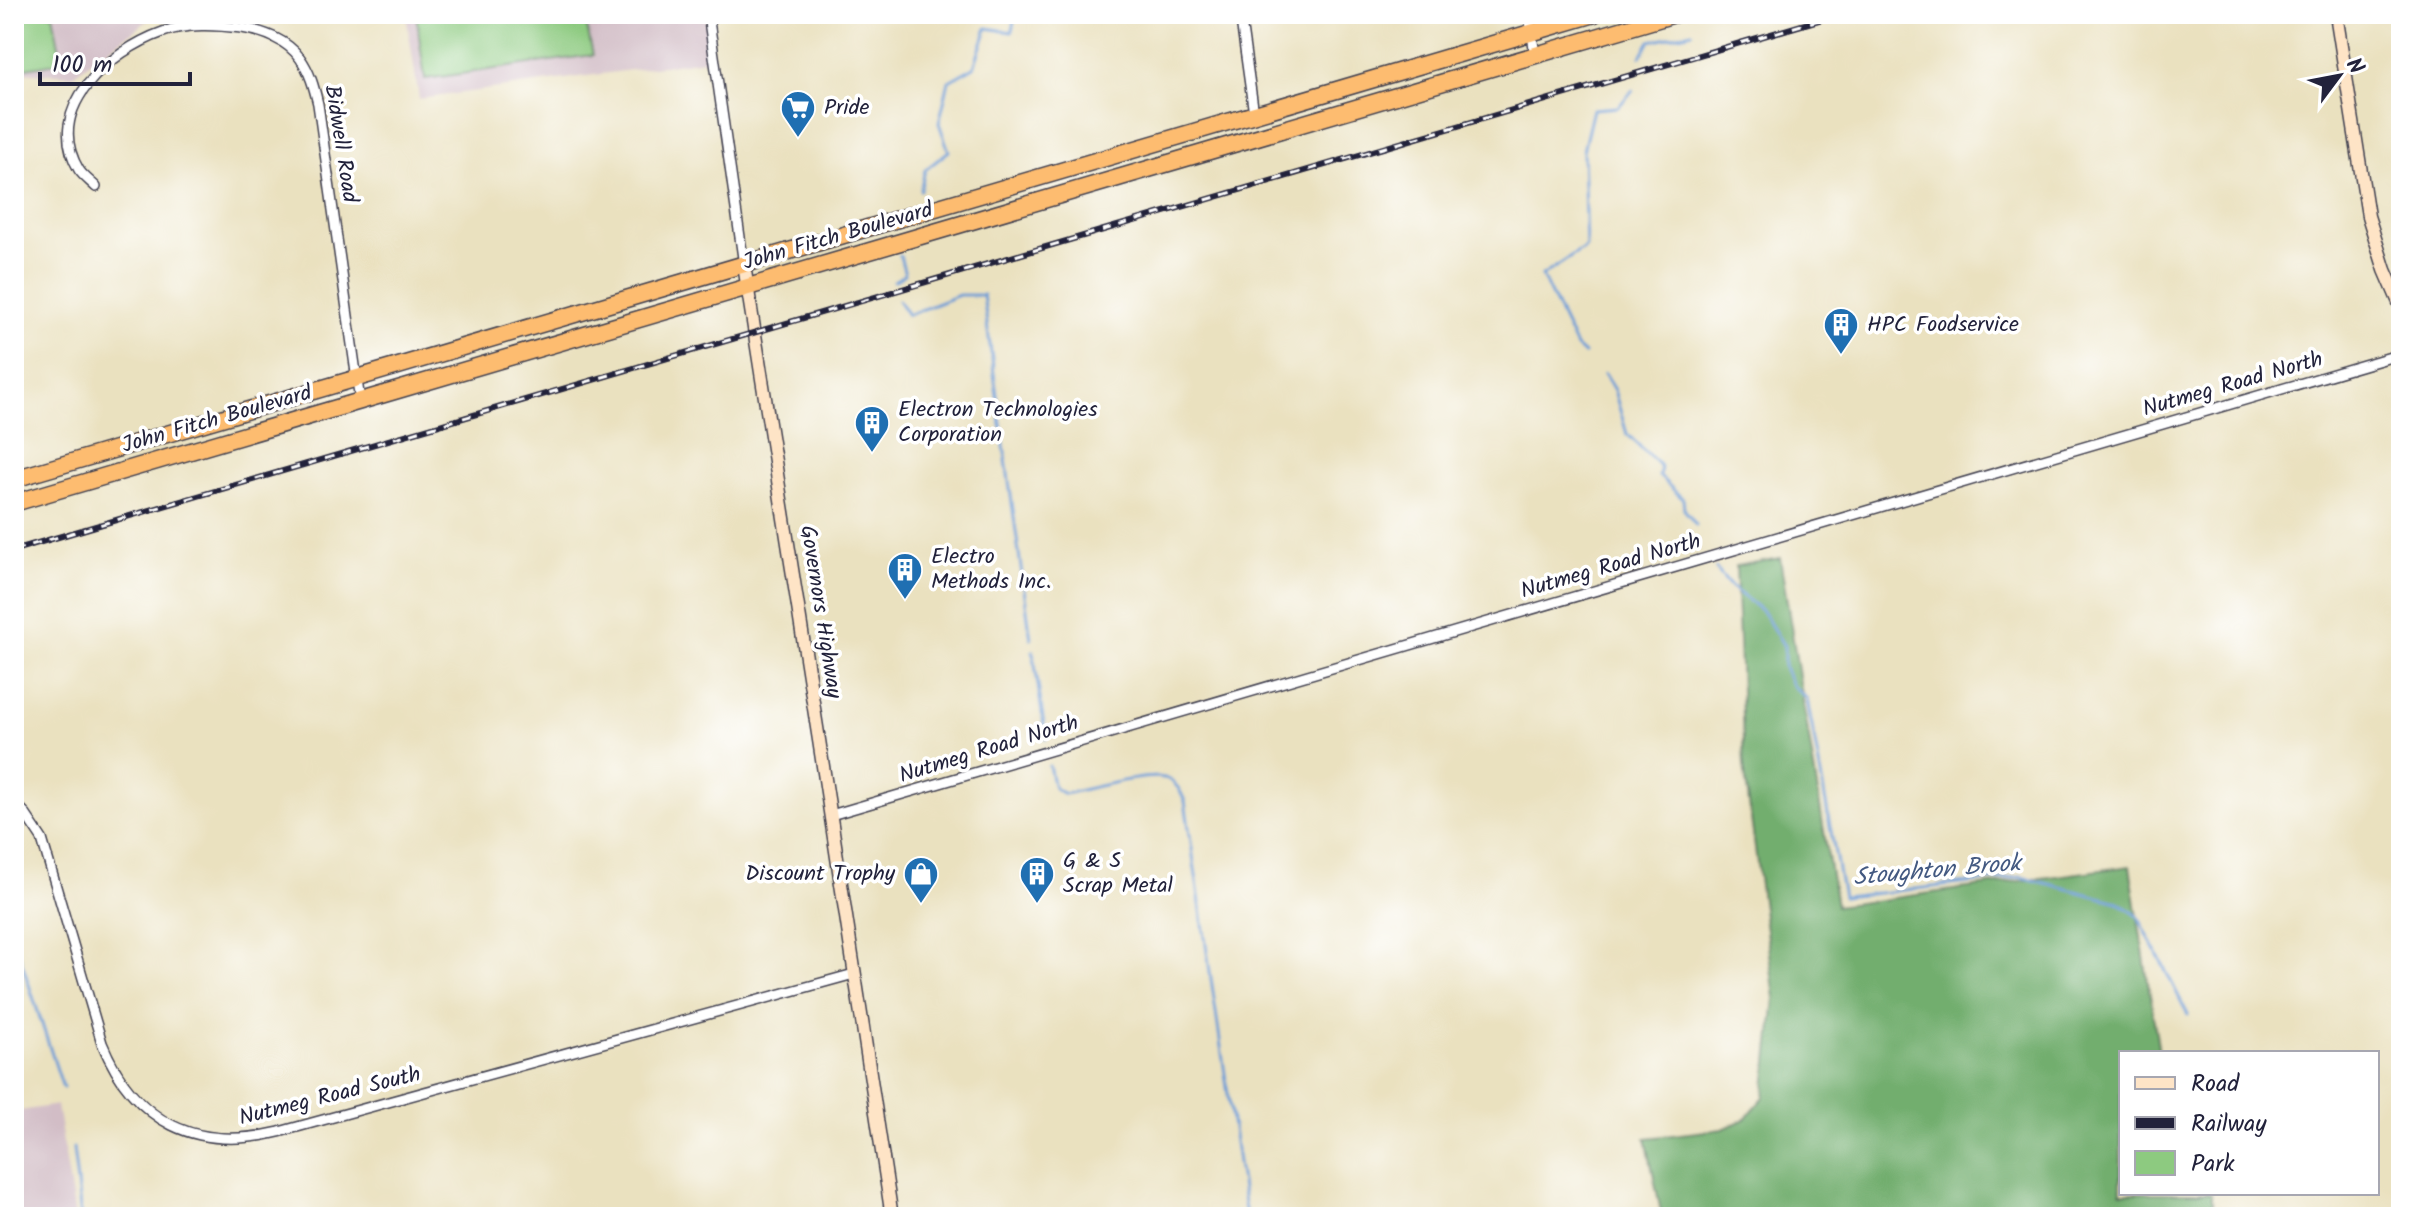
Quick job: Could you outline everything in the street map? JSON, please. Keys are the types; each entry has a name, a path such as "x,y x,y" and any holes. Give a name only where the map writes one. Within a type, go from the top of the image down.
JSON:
{"highway":[{"name":"John Fitch Boulevard","path":"14,479 1595,14"},
{"name":"John Fitch Boulevard","path":"14,503 1675,14"}],"street":[{"name":"Governors Highway","path":"708,14 747,286 892,1217"},
{"path":"1240,14 1254,114"},
{"path":"1529,14 1535,55"},
{"path":"2336,14 2368,216 2385,270 2401,307"},
{"name":"Bidwell Road","path":"96,187 80,171 69,145 70,118 88,81 103,67 137,43 176,28 235,27 261,32 282,42 299,56 312,80 318,104 360,401"},
{"name":"Nutmeg Road North","path":"831,815 2401,354"},
{"name":"Nutmeg Road South","path":"14,802 42,839 110,1063 127,1090 156,1116 184,1131 205,1136 236,1139 279,1132 854,974"}],"shaded area":[{"path":"14,14 157,14 73,75 14,72"},
{"path":"406,14 705,14 712,59 419,99"},
{"path":"57,1105 75,1217 14,1217 14,1112"}],"green space":[{"path":"14,14 53,14 62,62 14,70"},
{"path":"416,14 584,14 593,55 425,79"},
{"path":"1780,558 1836,906 2130,866 2159,1051 2119,1051 2119,1195 2211,1195 2215,1217 1662,1217 1646,1138 1723,1129 1745,1119 1764,1097 1775,998 1744,766 1736,566"}],"waterway":[{"path":"920,190 925,170 949,151 939,123 949,81 974,67 987,28 1012,32 1015,14"},
{"name":"Stoughton Brook","path":"1641,56 1650,41 1692,32"},
{"name":"Stoughton Brook","path":"1584,354 1576,347 1542,276 1586,247 1583,151 1593,109 1618,107 1633,90"},
{"path":"894,281 905,274 900,256"},
{"path":"898,300 908,315 959,295 983,295 1031,639"},
{"name":"Stoughton Brook","path":"1604,374 1614,390 1627,434 1661,467 1659,476 1683,499 1684,509 1696,525"},
{"name":"Stoughton Brook","path":"1716,569 1731,587 1762,611 1784,646 1784,667 1792,685 1807,699 1843,897 2022,877 2118,902 2138,916 2188,1015"},
{"path":"1033,651 1046,739"},
{"path":"1049,766 1054,788 1064,794 1150,777 1170,780 1185,801 1246,1217"},
{"path":"14,939 63,1088"},
{"path":"73,1148 81,1217"}],"railway":[{"path":"14,550 1839,14"}],"place":[{"name":"Pride","path":"798,139"},
{"name":"HPC Foodservice","path":"1841,356"},
{"name":"Electron Technologies Corporation","path":"872,454"},
{"name":"Electro Methods Inc.","path":"905,601"},
{"name":"Discount Trophy","path":"921,905"},
{"name":"G & S Scrap Metal","path":"1037,905"}]}
